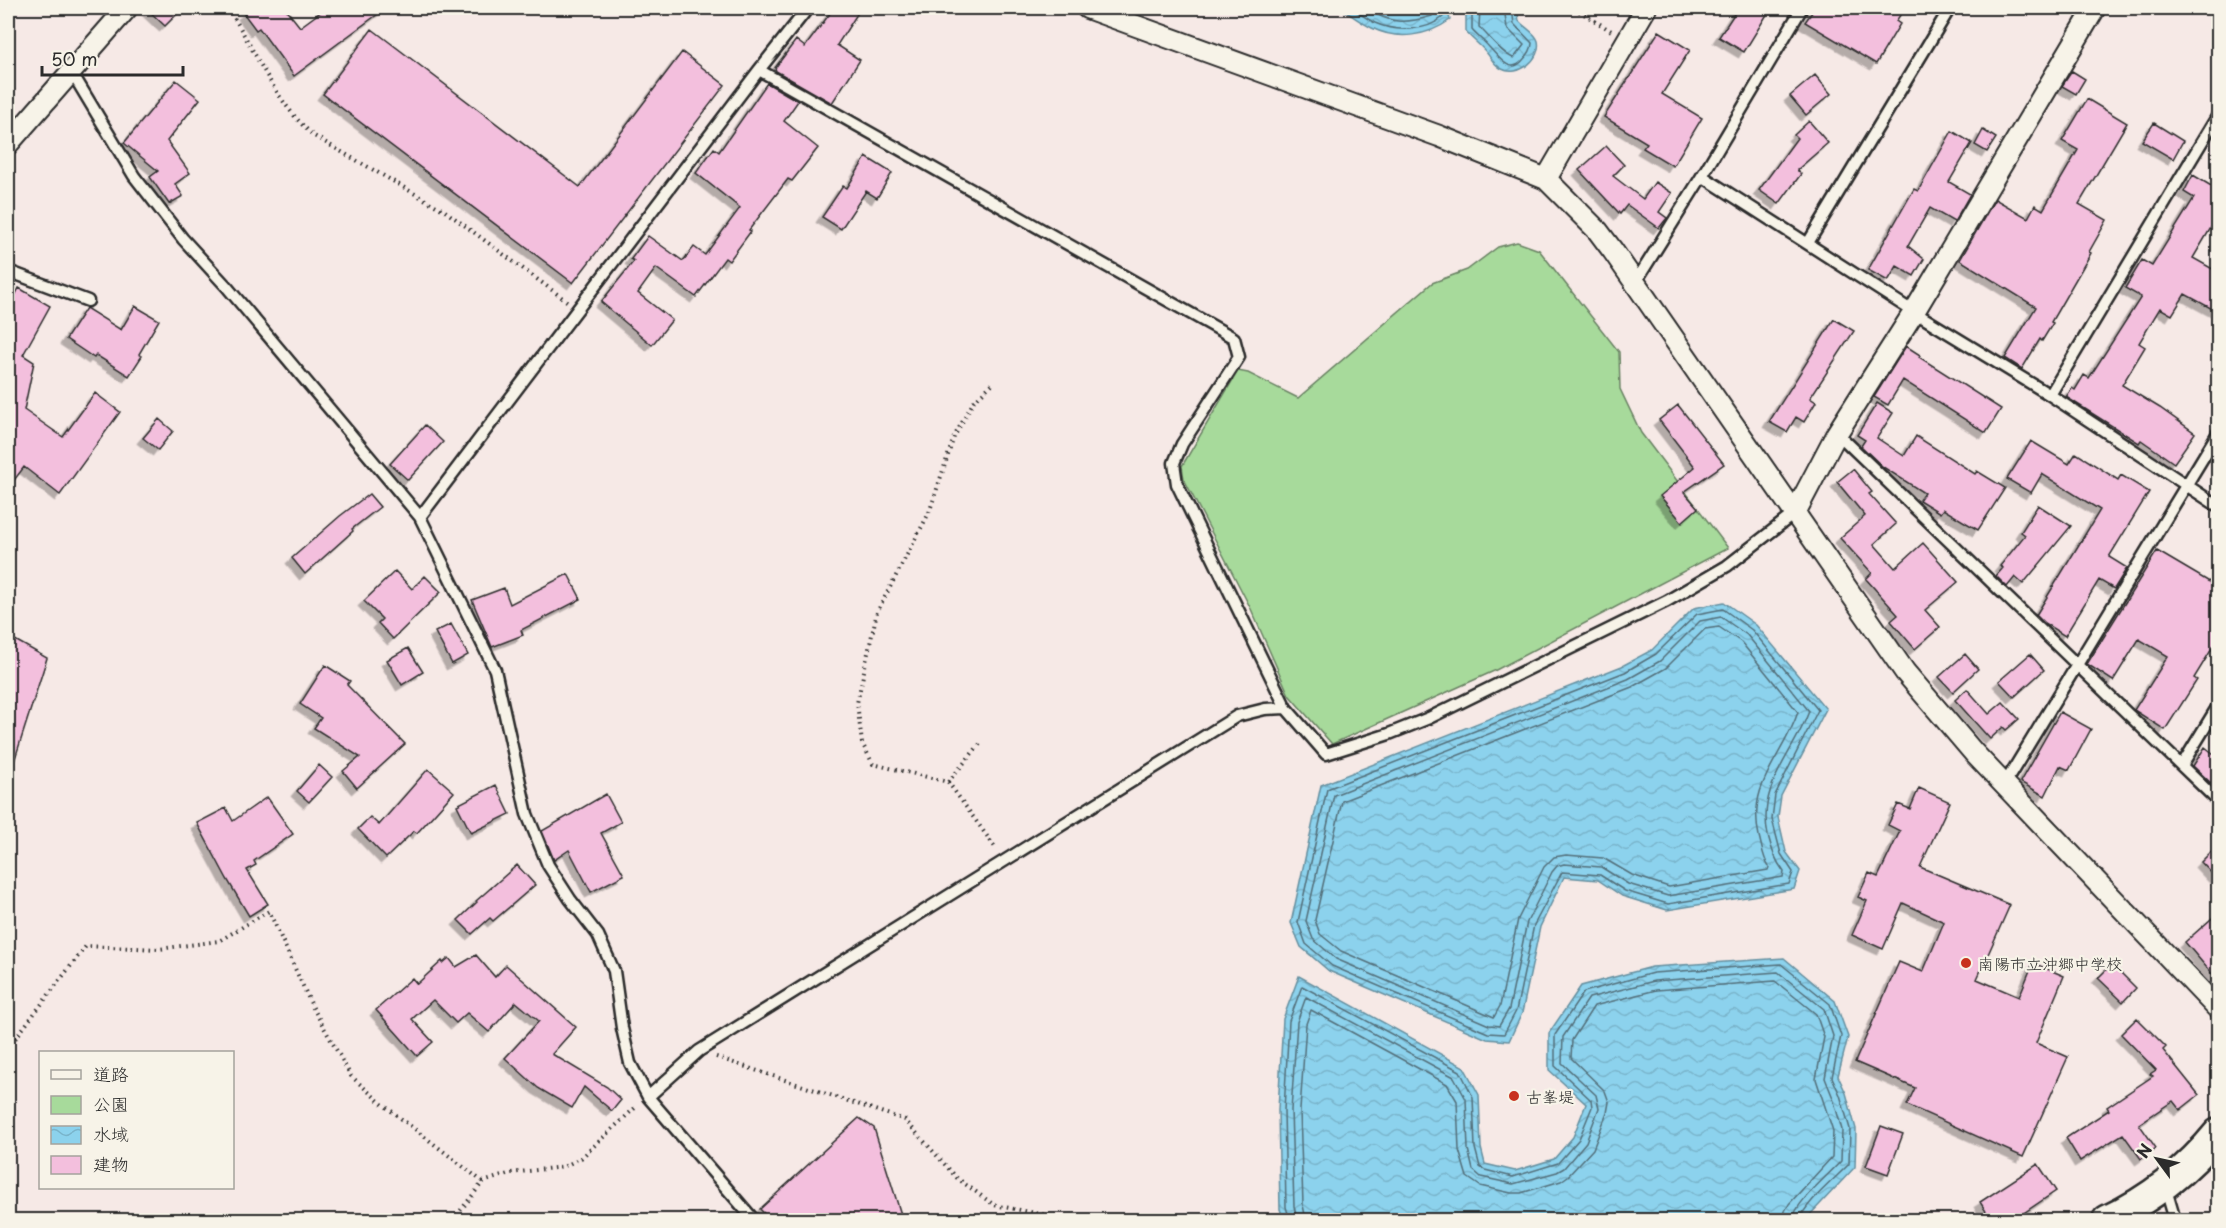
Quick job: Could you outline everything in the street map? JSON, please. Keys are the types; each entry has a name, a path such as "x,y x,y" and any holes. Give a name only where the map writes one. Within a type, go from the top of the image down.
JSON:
{"main road":[{"path":"2107,1221 2129,1210 2189,1167 2218,1133"}],"street":[{"path":"8,144 127,8"},
{"path":"1087,8 1439,136 1546,179 1598,231 1905,672 1974,753 2218,1009"},
{"path":"1546,179 1646,8"},
{"path":"1796,513 1837,433 1914,312 2095,8"}],"lane":[{"path":"420,517 808,8"},
{"path":"1635,283 1802,8"},
{"path":"1808,243 1950,8"},
{"path":"759,70 1234,338 1239,357 1182,444 1174,463 1177,484 1286,708 1326,754 1389,734 1439,712 1667,601 1727,566 1796,513"},
{"path":"70,71 134,176 183,239 227,287 420,517 495,670 527,814 548,865 570,899 598,935 614,971 622,1028 630,1063 648,1097 754,1221"},
{"path":"2050,395 2218,115"},
{"path":"1702,176 1914,312 2050,395 2218,506"},
{"path":"8,272 88,301"},
{"path":"1837,433 2218,801"},
{"path":"2004,785 2218,433"},
{"path":"2182,765 2218,706"},
{"path":"648,1097 699,1051 1237,716 1265,709 1286,708"},
{"path":"2165,1186 2175,1221"}],"path":[{"path":"228,8 280,99 314,136 446,211 578,310"},
{"path":"1574,8 1626,40"},
{"path":"992,384 974,401 954,436 929,513 877,612 857,703 861,743 873,764 948,782 1004,861"},
{"path":"948,782 980,744"},
{"path":"8,1048 86,946 159,949 219,941 269,911 312,1006 351,1076 381,1103 483,1182"},
{"path":"699,1051 905,1120 957,1179 994,1205 1056,1217 1062,1221"},
{"path":"453,1221 483,1182 511,1173 563,1167 581,1158 648,1097"}],"green space":[{"path":"1517,242 1539,250 1619,352 1620,389 1641,433 1728,548 1494,671 1332,744 1289,695 1251,609 1184,479 1182,466 1238,371 1248,373 1298,398 1432,283 1467,270 1498,247"}],"water":[{"path":"1340,8 1447,8 1450,20 1423,33 1392,34 1368,26"},
{"path":"1466,8 1517,8 1519,21 1538,41 1533,60 1515,71 1508,71 1497,66 1484,49 1466,32"},
{"path":"1724,602 1756,625 1826,709 1781,796 1778,817 1786,852 1800,871 1794,889 1667,910 1622,896 1598,880 1564,877 1540,927 1522,1013 1509,1041 1487,1039 1329,971 1301,947 1291,923 1321,785 1622,666 1652,650 1694,608"},
{"path":"1784,958 1835,1001 1848,1037 1838,1076 1846,1093 1856,1129 1855,1167 1805,1220 1284,1220 1280,1209 1278,1110 1283,1019 1299,976 1464,1067 1479,1095 1481,1148 1485,1164 1515,1171 1554,1159 1573,1137 1586,1104 1549,1070 1549,1033 1581,986 1652,967"}],"building":[{"path":"146,8 183,8 165,26"},
{"path":"252,8 285,8 300,27 326,8 386,8 294,76 259,28 256,30 244,14"},
{"path":"834,8 861,8 837,45 860,60 832,103 776,71 775,68 796,40 805,47"},
{"path":"1738,8 1771,8 1744,52 1719,37"},
{"path":"1815,8 1905,8 1896,21 1900,24 1876,64 1805,22"},
{"path":"372,29 580,187 682,52 725,85 573,283 323,94"},
{"path":"1659,31 1690,50 1662,94 1702,118 1673,166 1643,148 1647,143 1604,117"},
{"path":"2072,71 2085,79 2076,94 2062,86"},
{"path":"1815,75 1831,94 1806,115 1790,96"},
{"path":"176,80 200,99 167,141 190,173 175,184 183,196 169,204 150,177 158,171 124,143"},
{"path":"767,83 798,101 784,121 818,148 792,181 788,179 749,230 751,231 729,261 725,258 696,297 656,268 638,293 672,320 652,345 601,302 634,261 631,259 648,236 683,261 694,247 705,255 740,208 696,173 714,148 719,152"},
{"path":"2087,99 2127,123 2079,204 2107,220 2089,252 2091,253 2051,322 2053,323 2042,341 2040,339 2022,369 2005,358 2036,307 1960,260 1995,199 2028,218 2035,205 2043,210 2078,150 2062,141"},
{"path":"1809,121 1828,143 1797,170 1801,174 1779,204 1759,190 1797,138 1794,135"},
{"path":"2154,123 2183,141 2173,159 2142,141"},
{"path":"1983,130 1996,138 1987,152 1975,145"},
{"path":"1952,131 1972,143 1949,182 1970,194 1954,222 1930,208 1908,246 1924,259 1914,276 1897,266 1888,281 1868,270 1914,189 1918,191"},
{"path":"1606,146 1624,165 1613,176 1643,199 1655,182 1672,193 1659,212 1667,218 1659,228 1627,205 1620,214 1579,170"},
{"path":"866,157 892,173 877,198 866,191 841,229 822,217 843,186 847,188"},
{"path":"2193,175 2218,190 2218,216 2193,258 2218,272 2218,312 2185,294 2172,315 2160,308 2139,343 2145,347 2122,385 2195,433 2174,463 2141,440 2139,443 2066,397 2072,388 2075,390 2084,375 2089,378 2141,297 2125,288 2142,260 2152,266 2194,198 2184,192"},
{"path":"19,288 50,306 23,355 34,362 24,410 63,437 95,393 120,412 60,495 24,467 8,488 8,309"},
{"path":"135,306 159,320 139,354 142,356 129,376 96,355 94,358 66,339 86,308 121,330"},
{"path":"1834,319 1854,331 1810,398 1816,402 1804,422 1796,417 1787,432 1769,422"},
{"path":"1906,346 1920,355 1919,357 2001,409 1986,433 1903,380 1888,405 1874,397"},
{"path":"1877,403 1893,413 1877,438 1904,456 1916,436 1975,474 1977,471 2005,488 1978,530 1943,509 1940,513 1919,500 1924,493 1883,467 1861,446 1865,440 1857,435"},
{"path":"1678,405 1724,464 1684,492 1698,508 1682,522 1660,496 1695,467 1659,420"},
{"path":"159,419 173,431 158,450 143,438"},
{"path":"425,425 443,442 408,480 390,464"},
{"path":"2031,441 2069,464 2076,453 2118,480 2121,475 2149,492 2109,557 2127,568 2114,589 2099,580 2065,636 2036,615 2100,510 2042,474 2031,493 2007,479"},
{"path":"1853,469 1872,492 1869,494 1896,524 1874,544 1895,568 1923,543 1958,582 1925,610 1940,627 1915,649 1891,621 1898,615 1866,579 1872,573 1840,538 1865,516 1837,482"},
{"path":"369,494 380,507 352,529 353,531 305,574 292,558"},
{"path":"2038,505 2071,526 2023,584 2015,577 2007,587 1996,576 2003,568 2000,566 2025,535 2021,532"},
{"path":"2157,551 2218,587 2218,639 2194,678 2197,680 2165,730 2134,710 2168,656 2139,639 2113,681 2087,664"},
{"path":"395,571 412,589 425,576 441,592 393,639 378,623 382,619 364,601"},
{"path":"568,574 581,599 521,630 523,635 492,647 472,600 504,588 510,604"},
{"path":"451,624 468,655 452,664 435,632"},
{"path":"15,640 47,658 11,771 8,771 8,643"},
{"path":"408,648 423,672 402,685 387,660"},
{"path":"1965,654 1978,669 1953,692 1939,677"},
{"path":"2030,654 2044,670 2014,697 1999,681"},
{"path":"325,665 350,681 347,685 405,744 357,788 343,771 360,757 314,728 321,718 300,704"},
{"path":"1967,689 1989,714 2003,702 2019,719 2006,730 2003,727 1990,739 1955,700"},
{"path":"2060,712 2091,729 2069,770 2060,766 2045,796 2020,782"},
{"path":"2205,747 2218,757 2218,772 2211,783 2193,766"},
{"path":"319,765 332,777 309,802 297,791"},
{"path":"428,769 454,792 417,833 414,831 386,858 358,829 370,817 379,825"},
{"path":"496,785 510,814 471,833 457,805"},
{"path":"1919,788 1950,802 1920,867 2010,905 1977,979 2019,997 2033,963 2064,976 2036,1043 2068,1057 2023,1157 1907,1105 1915,1088 1855,1062 1899,962 1923,972 1944,922 1903,903 1883,949 1852,935 1867,901 1858,897 1869,873 1878,877 1900,831 1888,825 1898,804 1910,809"},
{"path":"606,794 621,822 601,833 624,875 591,892 569,850 554,860 542,831"},
{"path":"267,797 293,834 254,861 256,865 247,870 268,904 249,916 197,823 226,808 233,821"},
{"path":"2218,845 2218,880 2201,862"},
{"path":"517,865 535,885 493,921 490,918 472,934 458,920"},
{"path":"2218,913 2218,981 2185,942"},
{"path":"476,955 495,977 506,965 576,1027 552,1054 607,1087 621,1100 612,1111 584,1087 572,1108 538,1088 505,1058 539,1021 516,1002 489,1032 467,1013 456,1023 433,1000 412,1019 433,1042 417,1056 376,1010 412,978 417,984 442,961 443,963 449,958 456,967"},
{"path":"2112,964 2136,988 2123,1002 2098,978"},
{"path":"2137,1018 2166,1047 2163,1050 2199,1095 2180,1110 2173,1101 2139,1124 2156,1148 2141,1159 2123,1134 2080,1161 2066,1138 2109,1110 2107,1107 2153,1076 2150,1074 2156,1070 2121,1034"},
{"path":"859,1118 874,1128 903,1221 771,1221 760,1209"},
{"path":"1881,1126 1903,1134 1888,1174 1866,1166"},
{"path":"2038,1164 2056,1191 2012,1221 1992,1221 1980,1202"}],"place":[{"name":"南陽市立沖郷中学校","path":"1966,963"},
{"name":"古峯堤","path":"1514,1096"}]}
